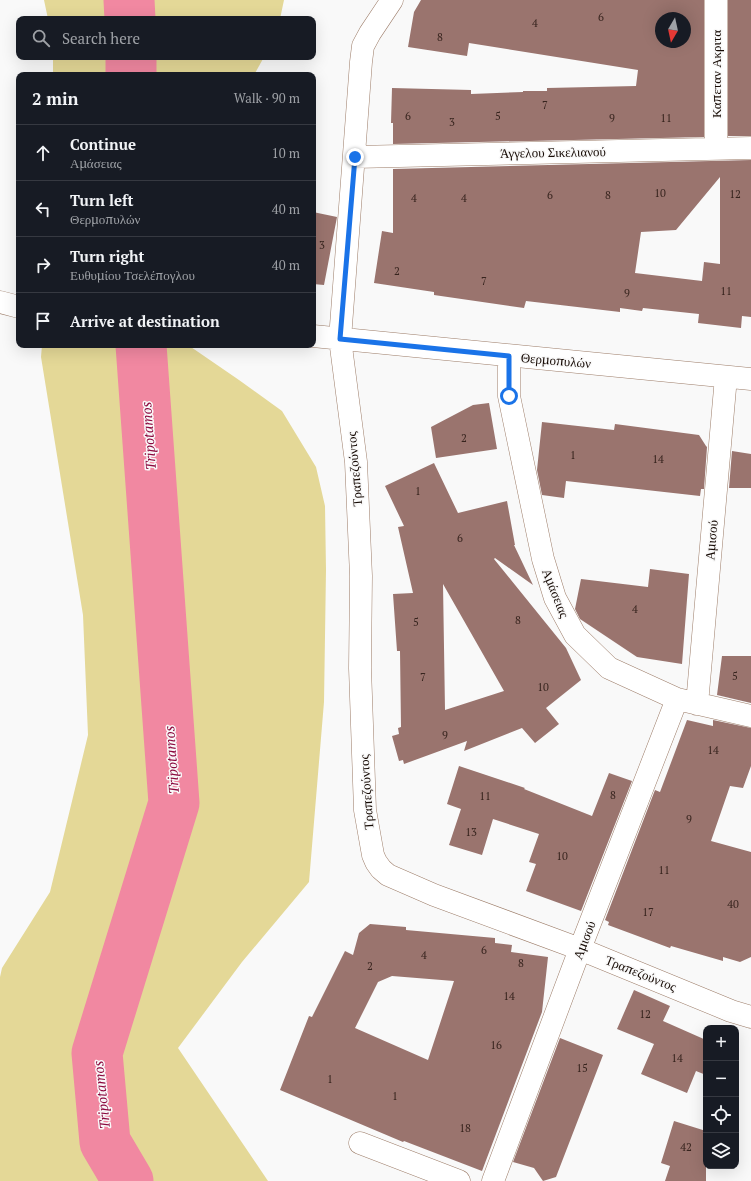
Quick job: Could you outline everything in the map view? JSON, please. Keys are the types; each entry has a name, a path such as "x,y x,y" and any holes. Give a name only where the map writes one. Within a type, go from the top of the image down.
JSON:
{"street":[{"name":"Τραπεζούντος","path":"392,0 363,46 340,339 356,462 361,576 360,668 365,810 373,855 381,869 396,879 580,949 731,1011 751,1016"},
{"name":"Καπεταν Ακριτα","path":"716,0 716,148"},
{"name":"Άγγελου Σικελιανού","path":"355,157 751,148"},
{"path":"0,302 16,306"},
{"name":"Θερμοπυλών","path":"316,336 751,379"},
{"name":"Αμάσειας","path":"509,356 509,396 542,559 555,598 575,635 610,668 687,702 751,716"},
{"name":"Αμισού","path":"493,1181 580,949 687,702 726,377"},
{"path":"360,1143 459,1181"}],"shaded area":[{"path":"44,0 284,0 281,16 47,16"},
{"path":"53,60 262,60 256,72 53,72"},
{"path":"42,348 192,348 282,411 316,467 325,506 326,570 324,702 309,882 242,962 178,1048 268,1181 0,1181 0,977 2,968 50,892 88,735 83,615 41,357"}],"building":[{"path":"421,0 704,0 704,137 393,144 393,123 391,123 392,88 471,90 471,94 547,91 547,88 636,86 638,70 469,43 467,56 408,47 414,12"},
{"path":"728,0 751,0 751,136 728,136"},
{"path":"751,160 751,317 742,316 741,328 698,323 699,314 643,308 642,311 620,308 620,312 526,301 524,308 434,295 434,292 374,283 382,231 393,233 393,169","holes":["720,177 720,264 704,262 702,281 635,273 641,232 676,230"]},
{"path":"316,213 337,217 324,285 316,284"},
{"path":"489,403 497,449 436,458 431,427 473,405"},
{"path":"542,422 614,430 615,424 699,435 707,447 704,489 701,489 700,496 566,481 564,498 542,495 537,470"},
{"path":"732,451 751,454 751,488 729,488"},
{"path":"434,463 458,513 507,501 514,545 533,585 495,558 494,559 566,648 581,680 546,708 559,724 535,743 522,728 464,751 467,741 404,764 403,760 399,761 392,736 399,734 398,728 401,727 400,651 397,651 393,594 413,593 398,527 404,526 385,486","holes":["443,584 504,691 445,710"]},
{"path":"650,569 689,574 682,664 637,657 580,619 575,609 581,579 648,587"},
{"path":"722,656 751,656 751,703 717,695"},
{"path":"687,720 713,726 713,720 751,728 751,766 743,788 730,786 711,841 751,852 751,957 740,962 723,957 723,961 671,946 670,948 608,925 609,922 605,920 655,790 660,792"},
{"path":"459,766 525,788 524,789 592,816 609,773 632,781 581,911 526,891 536,864 529,862 539,834 493,819 482,855 449,845 461,809 447,804"},
{"path":"370,924 406,927 406,930 495,938 495,943 512,945 511,952 548,957 542,1012 482,1171 404,1141 403,1142 280,1090 309,1016 312,1017 345,951 353,955 359,933","holes":["392,976 454,981 428,1060 355,1028 378,982"]},
{"path":"634,990 670,1006 663,1021 703,1039 703,1074 696,1071 687,1093 641,1074 654,1044 617,1029"},
{"path":"560,1038 603,1055 556,1177 543,1181 534,1168 513,1162"},
{"path":"674,1121 703,1130 703,1169 706,1169 706,1181 665,1181 670,1166 661,1163"}],"waterway":[{"name":"Tripotamos","path":"129,0 130,16"},
{"name":"Tripotamos","path":"131,60 131,72"},
{"name":"Tripotamos","path":"128,1181 105,1142 97,1053 174,803 141,348"}],"route":[{"path":"355,157 340,339 509,356 509,396"}]}
